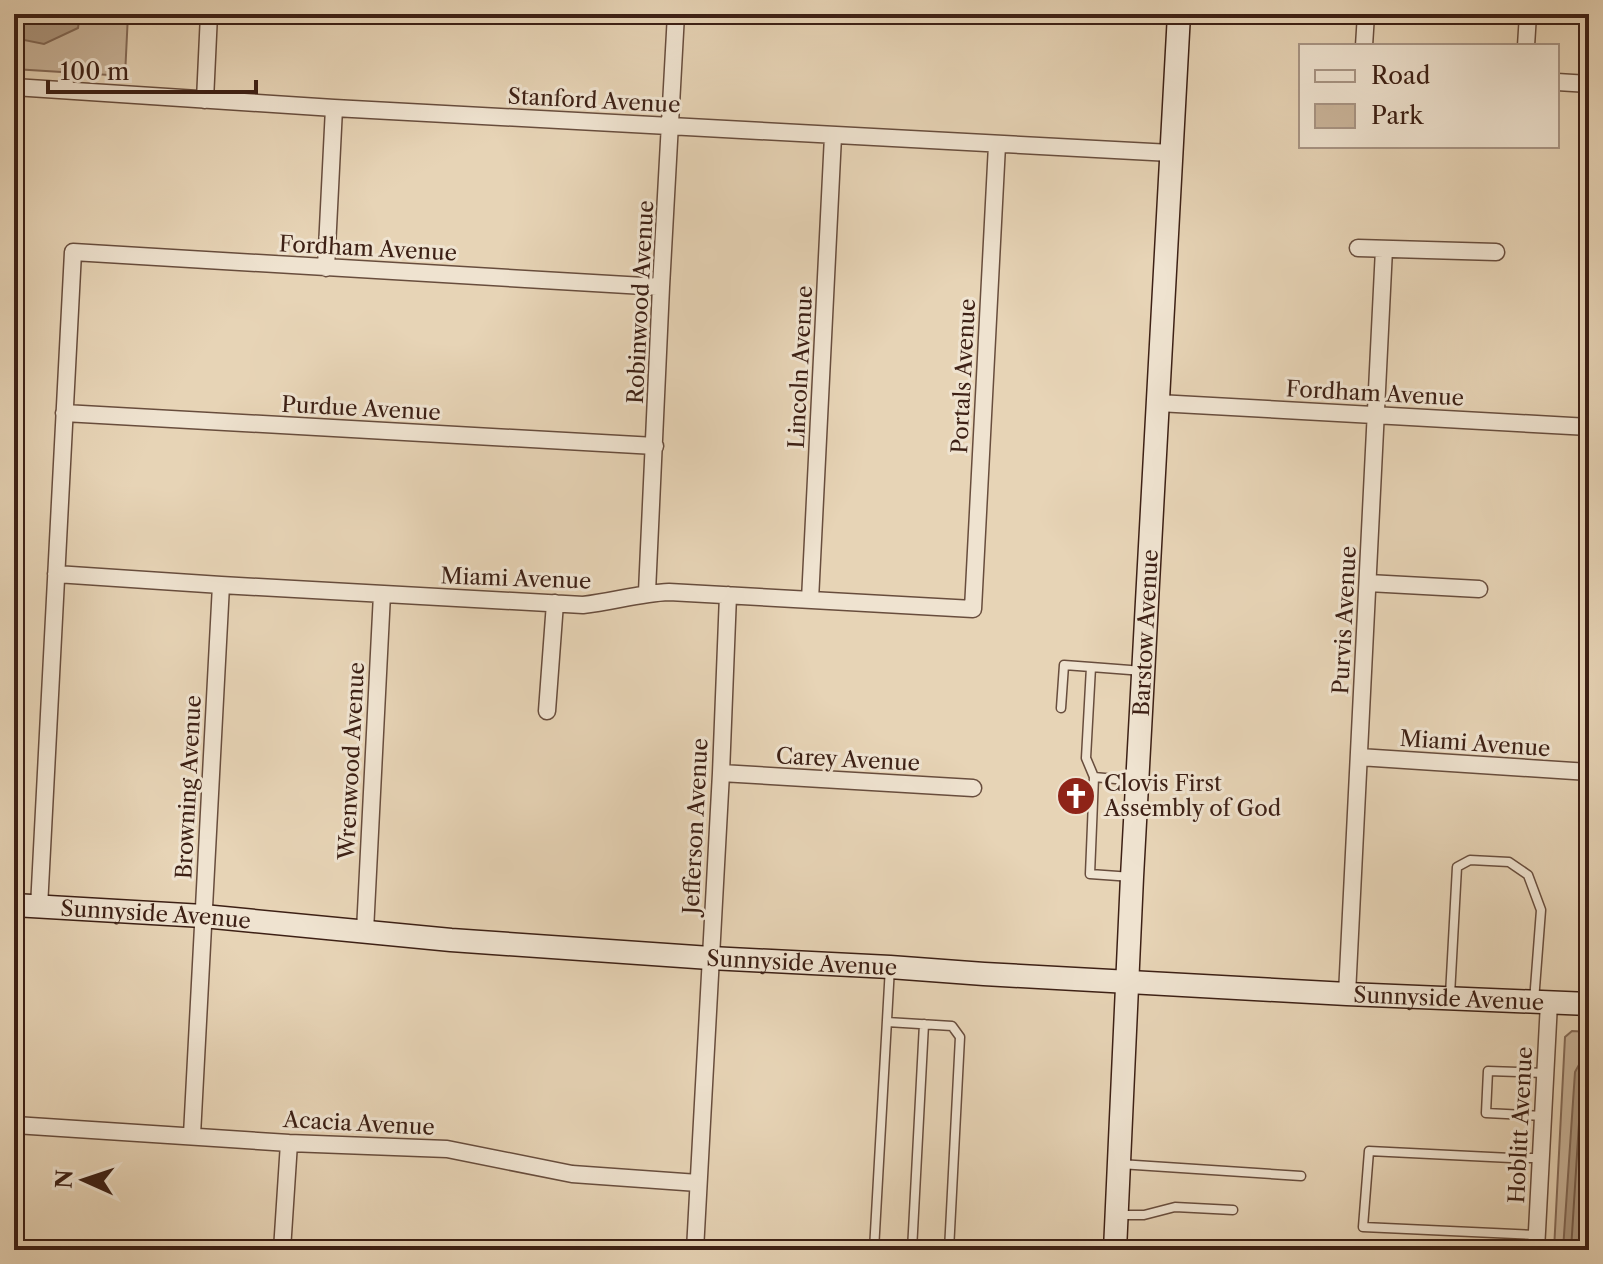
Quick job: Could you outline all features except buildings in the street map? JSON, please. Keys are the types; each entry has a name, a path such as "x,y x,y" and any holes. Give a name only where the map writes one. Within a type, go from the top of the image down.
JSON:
{"main road":[{"name":"Barstow Avenue","path":"1115,1250 1179,14"},
{"name":"Sunnyside Avenue","path":"14,905 203,916 523,946 710,958 1347,994 1589,1004"}],"street":[{"path":"205,100 209,14"},
{"name":"Robinwood Avenue","path":"647,592 676,14"},
{"path":"1364,44 1366,14"},
{"path":"1526,44 1528,14"},
{"path":"1559,82 1589,84"},
{"name":"Stanford Avenue","path":"14,87 334,108 1171,153"},
{"path":"326,268 334,108"},
{"name":"Lincoln Avenue","path":"810,600 833,136"},
{"name":"Portals Avenue","path":"973,609 997,145"},
{"path":"1358,248 1496,252"},
{"name":"Purvis Avenue","path":"1347,994 1384,249"},
{"name":"Fordham Avenue","path":"64,413 73,252 661,287"},
{"name":"Fordham Avenue","path":"1158,403 1589,427"},
{"path":"39,907 64,413"},
{"name":"Purdue Avenue","path":"64,413 655,446"},
{"name":"Miami Avenue","path":"56,574 583,605 647,592 669,592 973,609"},
{"path":"1368,583 1479,589"},
{"name":"Browning Avenue","path":"192,1135 221,585"},
{"name":"Wrenwood Avenue","path":"365,931 382,594"},
{"name":"Jefferson Avenue","path":"695,1250 728,595"},
{"path":"547,711 555,603"},
{"name":"Miami Avenue","path":"1359,757 1589,772"},
{"name":"Carey Avenue","path":"721,773 973,788"},
{"name":"Hoblitt Avenue","path":"1537,1242 1545,1073 1541,1002"},
{"name":"Acacia Avenue","path":"15,1125 289,1143 447,1149 572,1174 698,1183"},
{"path":"282,1250 289,1143"}],"lane":[{"path":"1061,708 1064,665 1144,671"},
{"path":"1091,667 1086,758 1094,777 1090,874 1132,877"},
{"path":"1094,777 1137,781"},
{"path":"1450,998 1457,867 1470,860 1509,862 1528,875 1541,910 1541,1002"},
{"path":"874,1250 890,967"},
{"path":"887,1022 952,1026 960,1037 949,1250"},
{"path":"912,1250 924,1024"},
{"path":"1543,1116 1486,1113 1488,1071 1545,1073"},
{"path":"1537,1242 1363,1227 1369,1151 1541,1158"},
{"path":"1119,1164 1301,1176"},
{"path":"1117,1215 1144,1215 1175,1207 1233,1210"}],"green space":[{"path":"14,14 128,14 125,76 14,69"},
{"path":"1572,1031 1589,1032 1589,1250 1554,1250 1565,1037"}],"water":[{"path":"14,14 80,14 78,28 44,44 14,38"},
{"path":"1589,1051 1589,1250 1563,1250 1575,1072"}],"place":[{"name":"Clovis First Assembly of God","path":"1076,796"}]}
